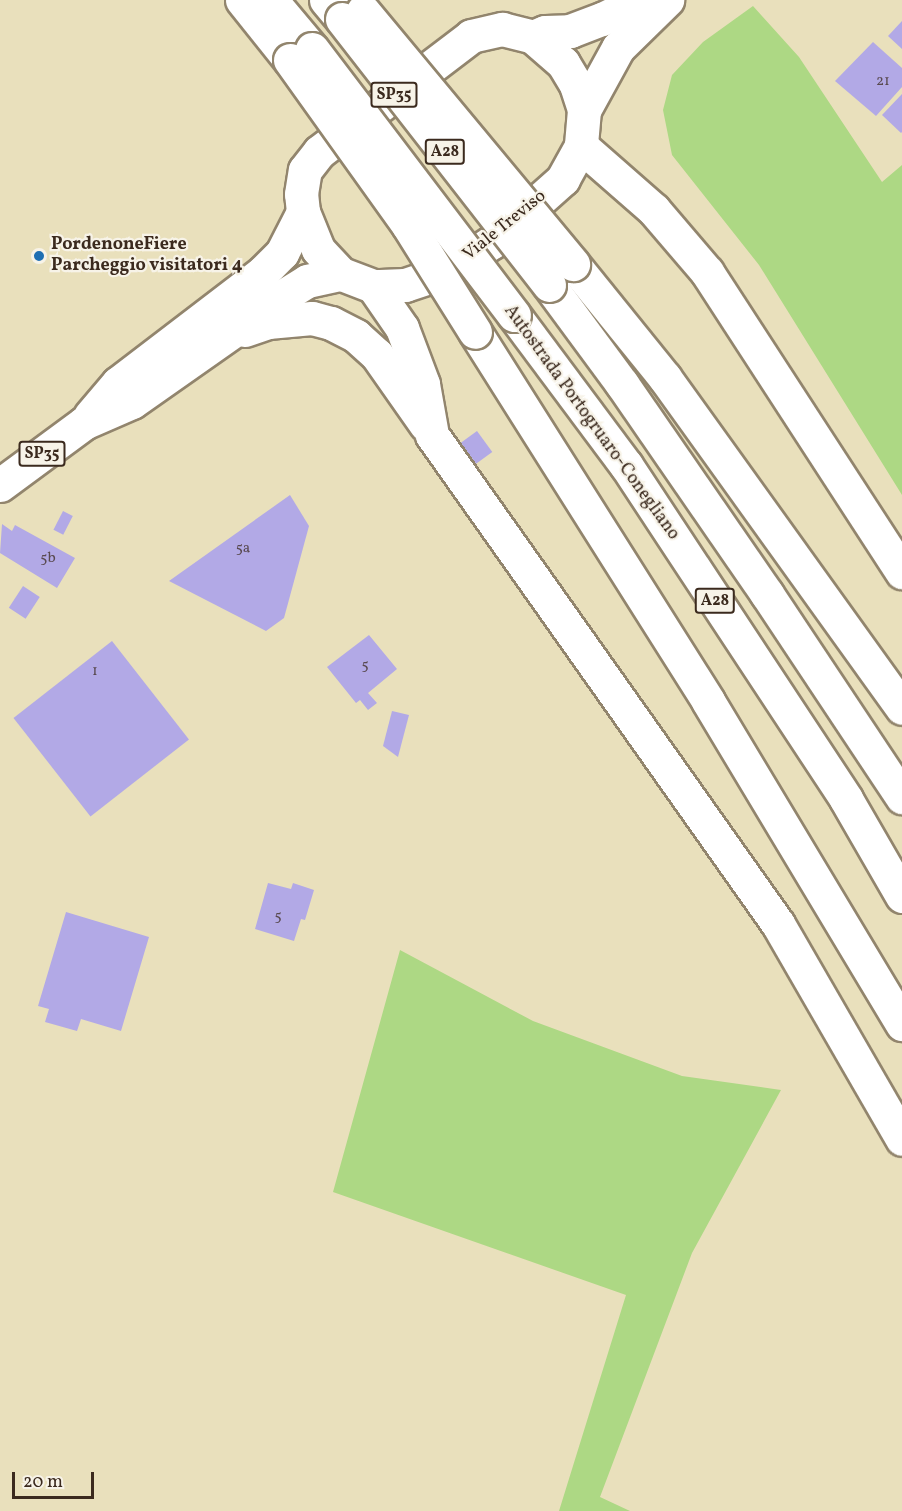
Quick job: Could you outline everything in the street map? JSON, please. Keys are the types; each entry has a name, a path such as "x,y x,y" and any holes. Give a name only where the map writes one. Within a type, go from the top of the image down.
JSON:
{"main road":[{"path":"242,0 301,54 708,700 902,1024"},
{"name":"Autostrada Portogruaro-Conegliano","path":"270,0 301,54 514,315 626,465 846,799 902,896"},
{"name":"Viale Treviso","path":"533,38 544,32 570,31 602,20 641,0"},
{"name":"Viale Treviso","path":"584,110 618,48 668,0"},
{"name":"A28","path":"345,6 561,275 665,378 902,708"},
{"name":"Viale Treviso","path":"502,29 533,38 563,63 576,85 584,110 581,146 562,179 492,242 450,270 405,285 373,286 341,274 318,249 303,212 301,194 305,170 319,152 471,36 502,29"},
{"path":"581,146 654,210 707,272 902,572"},
{"name":"Viale Treviso","path":"0,486 84,423 118,383 263,272 282,253 303,212"},
{"name":"Viale Treviso","path":"84,423 132,402 307,281 341,274"},
{"name":"A28","path":"561,275 622,384 754,575 902,797"},
{"path":"373,286 402,328 423,384 432,435"},
{"path":"223,338 268,322 312,318 331,323 356,336 376,355 778,924 902,1139"}],"green space":[{"path":"753,6 799,57 882,182 902,165 902,495 759,265 672,155 663,110 672,75 703,42"},
{"path":"400,950 533,1021 682,1076 781,1090 692,1253 600,1497 630,1511 559,1511 626,1295 333,1192"}],"building":[{"path":"902,21 902,49 888,36"},
{"path":"873,42 902,68 902,87 876,116 835,81"},
{"path":"902,94 902,132 901,133 882,115"},
{"path":"477,431 492,452 476,464 461,443"},
{"path":"290,495 309,526 284,618 266,631 169,581"},
{"path":"63,511 73,516 63,535 53,530"},
{"path":"2,524 12,531 15,525 75,558 57,588 0,553"},
{"path":"23,586 40,597 26,619 9,608"},
{"path":"369,635 397,669 368,693 377,703 368,710 360,700 356,703 327,667"},
{"path":"112,641 189,740 90,816 13,718"},
{"path":"392,711 409,715 398,757 383,746"},
{"path":"268,883 291,889 293,883 314,890 305,920 301,919 294,941 255,929"},
{"path":"66,912 149,937 121,1031 81,1019 77,1031 45,1022 49,1009 38,1006"}],"place":[{"name":"PordenoneFiere Parcheggio visitatori 4","path":"39,256"}]}
